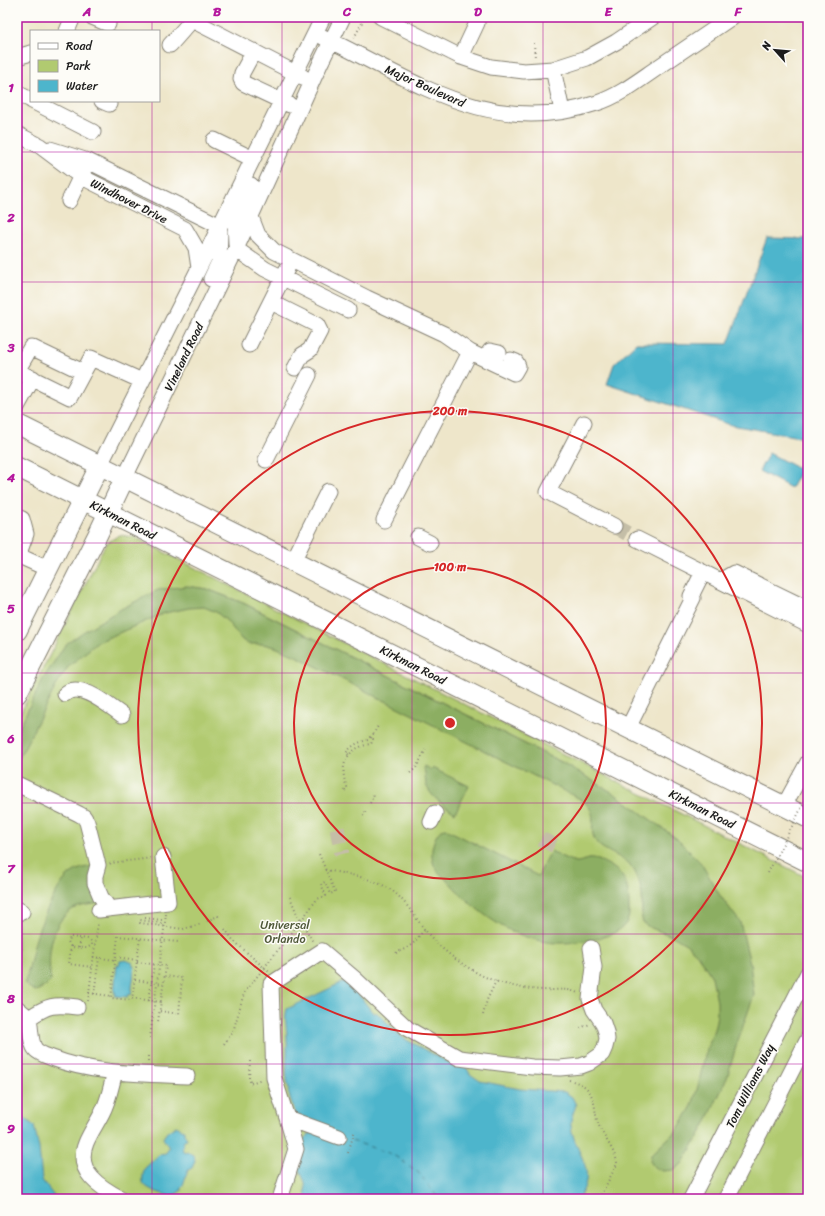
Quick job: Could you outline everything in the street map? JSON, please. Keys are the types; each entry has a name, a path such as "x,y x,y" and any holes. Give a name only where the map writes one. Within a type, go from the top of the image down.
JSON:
{"main road":[{"path":"17,424 808,818"},
{"path":"19,621 48,569 100,465"},
{"name":"Kirkman Road","path":"17,467 808,862"},
{"name":"Vineland Road","path":"17,694 125,477"}],"street":[{"path":"68,30 74,17"},
{"path":"92,17 108,24"},
{"path":"100,465 323,17"},
{"name":"Vineland Road","path":"125,477 236,249 343,17"},
{"path":"381,17 461,57 491,67 524,71 553,69 587,58 616,42 653,17"},
{"name":"Major Boulevard","path":"314,33 431,91 466,105 493,112 528,115 562,111 597,103 627,88 732,17"},
{"path":"170,45 192,20 312,82"},
{"path":"461,57 477,23"},
{"path":"254,51 242,73 241,79 243,82 279,105 300,110"},
{"path":"17,57 30,53"},
{"path":"553,69 562,111"},
{"path":"17,93 30,100"},
{"path":"34,102 93,132"},
{"path":"279,105 261,166 235,219 236,249 265,269 348,310"},
{"name":"Windhover Drive","path":"17,134 40,146 80,176 185,229 196,248 199,268"},
{"path":"214,140 253,160"},
{"name":"Windhover Drive","path":"40,146 88,161 155,188 220,226"},
{"path":"69,201 88,161"},
{"path":"251,217 258,235 274,251 366,298 444,334 470,352 498,357"},
{"path":"196,332 199,305 219,262 220,226"},
{"path":"249,345 291,260"},
{"path":"270,302 317,325 320,331 310,350 302,355 295,368"},
{"path":"83,372 31,347 17,371 70,397 91,358 142,380"},
{"path":"384,520 470,352"},
{"path":"266,460 309,376"},
{"path":"17,407 33,378"},
{"path":"584,423 548,492 614,526"},
{"path":"293,561 328,491"},
{"path":"17,517 22,519 26,534 18,555 48,569"},
{"path":"637,538 808,625"},
{"path":"628,728 693,598 710,576 734,573 808,608"},
{"path":"65,694 69,690 82,690 122,715"},
{"path":"784,806 808,762"},
{"path":"19,785 84,817 87,822 98,864 95,883 97,890 106,904 101,914"},
{"path":"101,914 130,906 168,902 163,857"},
{"path":"280,1199 296,1150 287,1118 269,1077 271,984 322,951 408,1030 459,1058 532,1067 560,1068 581,1066 589,1063 602,1054 607,1039 603,1023 594,1010 590,999 594,966 592,952"},
{"name":"Tom Williams Way","path":"691,1199 808,973"},
{"path":"29,1018 40,1010 52,1006 77,1007"},
{"path":"17,1008 29,1018 33,1046 42,1054 71,1064 115,1072 188,1076"},
{"path":"726,1199 808,1039"},
{"path":"115,1072 107,1102 86,1143 83,1158 86,1170 99,1186 122,1199"},
{"path":"287,1118 339,1137"}],"path":[{"path":"351,43 364,17"},
{"path":"534,43 535,59"},
{"path":"345,791 347,787 343,777 343,768 349,755 346,753 353,746 368,740 370,737 371,738 378,726"},
{"path":"410,773 416,768 426,749"},
{"path":"370,803 374,794"},
{"path":"768,872 808,795"},
{"path":"363,816 367,809"},
{"path":"224,1044 233,1032 244,993 317,899 326,896 321,884 325,882 330,894 335,892 319,854"},
{"path":"108,867 111,863 163,857"},
{"path":"325,870 360,877 394,892 404,902 441,948 457,961 483,976 496,981 528,988 544,990 569,989 590,999"},
{"path":"290,897 296,914 316,947 322,951"},
{"path":"130,906 131,910 136,912 140,917 162,920 161,923 140,920 140,924 183,929 201,924"},
{"path":"101,914 94,944 89,993 111,996 111,998 125,1000 132,1000 132,998 161,1002"},
{"path":"207,920 218,916 219,918"},
{"path":"150,1038 165,926"},
{"path":"225,929 233,940 271,974 271,984"},
{"path":"396,953 403,948 411,946 425,930"},
{"path":"111,996 118,936 178,942"},
{"path":"92,967 69,964 70,946 68,943 70,938 73,937 89,938 94,944"},
{"path":"79,948 81,938"},
{"path":"132,998 140,938"},
{"path":"70,946 89,948 94,944"},
{"path":"93,957 116,958 166,966 158,1022"},
{"path":"94,994 99,958"},
{"path":"149,1001 154,964"},
{"path":"160,1012 178,1014 182,978 164,976"},
{"path":"134,980 163,984"},
{"path":"484,1015 488,1000 496,981"},
{"path":"250,1061 249,1078 251,1084 269,1077"},
{"path":"560,1068 562,1075 565,1078 583,1085 587,1089 595,1103 598,1125 616,1154 618,1160 599,1199"}],"green space":[{"name":"Universal Orlando","path":"119,535 134,537 808,878 808,1199 17,1199 17,720 107,543","holes":["201,588 243,603 565,764"]},
{"path":"187,586 207,589 243,603 565,764 615,794 676,838 701,863 719,894 740,922 750,963 754,995 737,1043 727,1078 704,1127 682,1164 673,1170 662,1171 654,1167 650,1161 651,1155 678,1129 692,1106 717,1015 717,1002 712,977 697,954 686,944 643,923 641,889 635,872 626,862 602,848 598,844 593,834 593,819 590,809 587,804 580,799 296,656 275,647 263,644 248,644 242,640 227,621 216,612 204,607 189,608 165,613 98,642 68,667 58,682 17,762 17,732 43,679 65,645 83,632 121,609 158,590"},
{"path":"424,766 431,770 432,768 469,786 455,813 430,793 426,784 423,769"},
{"path":"446,829 538,876 551,851 566,859 576,862 591,859 604,862 620,873 624,879 629,898 628,919 621,929 609,935 577,942 544,942 512,931 500,925 478,910 436,869 432,858 433,844 438,833 441,830"},
{"path":"95,866 100,903 73,909 59,922 52,941 50,952 51,981 46,986 36,991 28,987 25,982 36,938 52,900 62,883 70,874 80,869"}],"water":[{"path":"767,238 808,239 808,436 799,437 731,425 607,384 614,364 636,343 728,344"},
{"path":"769,453 801,470 791,488 759,471"},
{"path":"126,960 133,963 133,966 135,966 131,995 129,994 128,997 115,996 117,964 119,965 120,961"},
{"path":"347,980 374,1014 376,1012 403,1038 455,1066 466,1067 470,1074 480,1081 520,1089 565,1092 572,1097 576,1105 571,1126 573,1136 586,1170 584,1188 578,1199 306,1199 305,1182 299,1169 297,1155 300,1142 311,1133 293,1113 295,1112 288,1092 286,1071 286,1013 287,1009"},
{"path":"17,1111 34,1126 39,1148 42,1180 56,1199 17,1199"},
{"path":"176,1126 184,1130 187,1139 184,1141 182,1147 183,1151 187,1151 194,1156 195,1161 192,1168 188,1170 181,1191 172,1196 160,1193 147,1187 144,1185 143,1179 144,1169 160,1154 166,1153 169,1148 163,1138 167,1132"}],"ferry route":[{"path":"352,1141 392,1154 418,1172 439,1199"}],"tunnel":[{"path":"614,526 637,539"},
{"path":"337,828 342,854"},
{"path":"541,839 555,846"}]}
